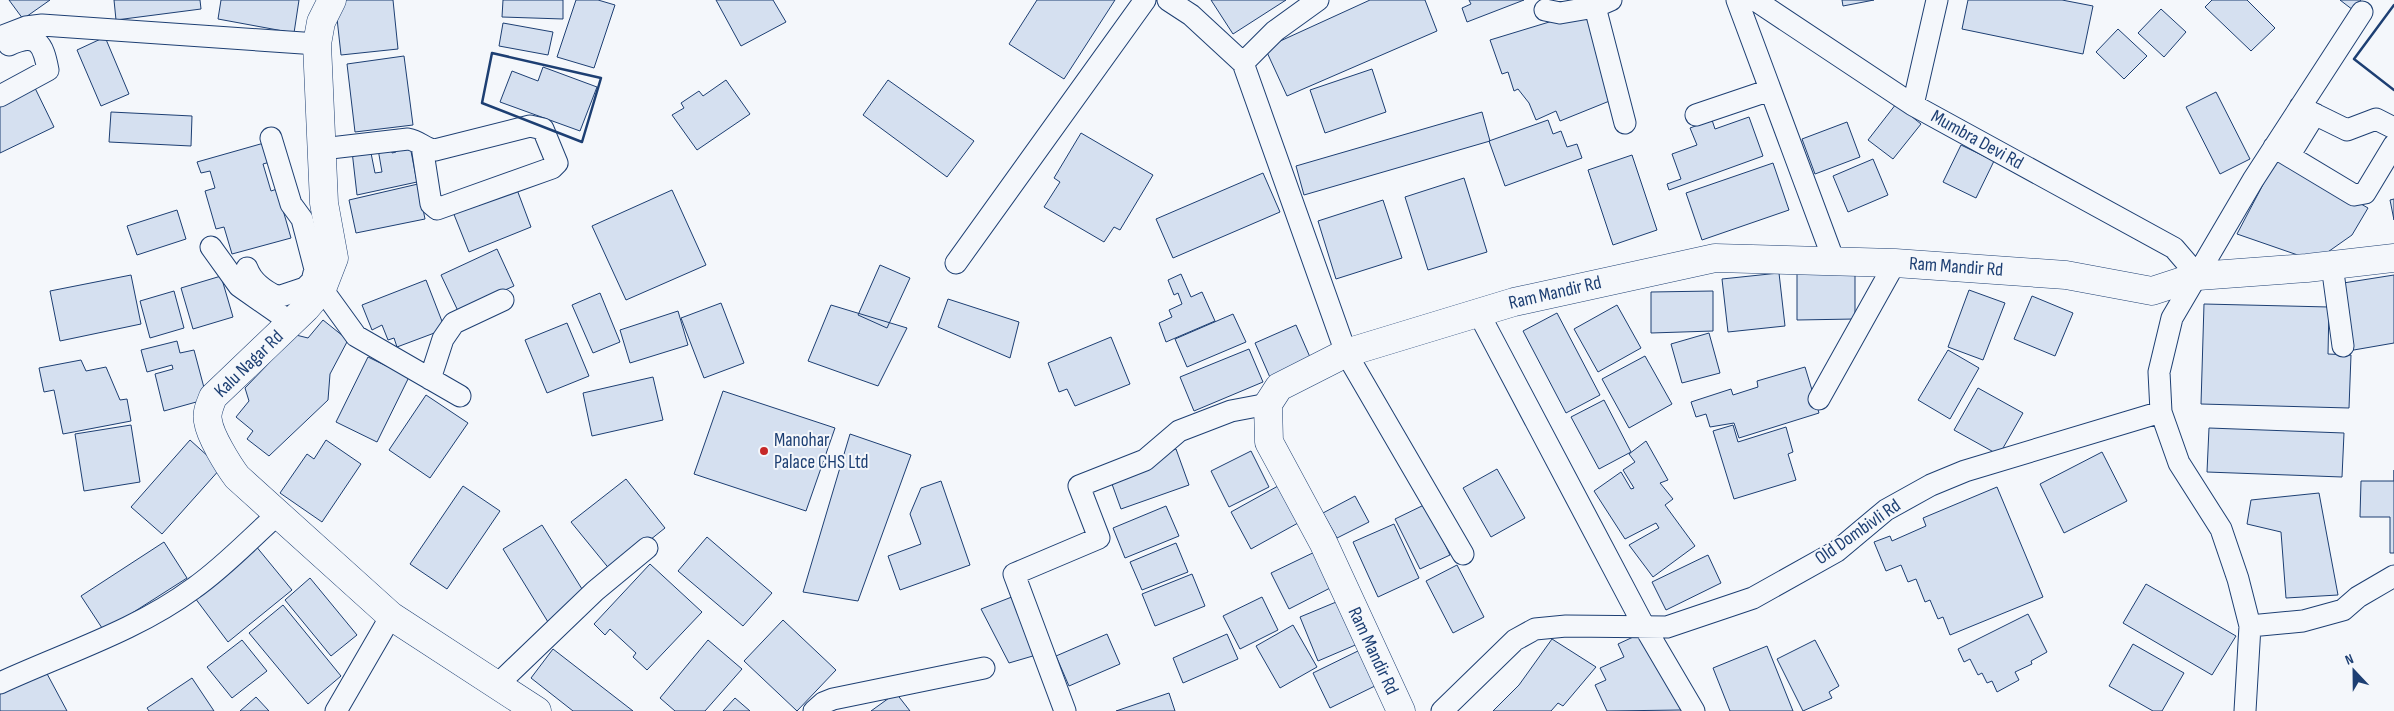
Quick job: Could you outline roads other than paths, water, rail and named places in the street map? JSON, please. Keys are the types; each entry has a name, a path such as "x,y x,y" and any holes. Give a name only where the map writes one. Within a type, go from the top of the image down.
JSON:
{"street":[{"name":"Kalu Nagar Rd","path":"332,0 322,22 317,44 324,202 334,258 322,289 292,323 213,397 208,421 226,460 237,477 391,616 537,711"},
{"path":"956,263 1145,0"},
{"path":"1168,0 1191,15 1243,63 1346,353 1463,554"},
{"path":"1243,63 1274,31 1318,0"},
{"path":"1737,0 1834,261"},
{"name":"Mumbra Devi Rd","path":"1755,0 1913,105 2174,248 2198,276"},
{"path":"1913,105 1937,0"},
{"path":"1545,10 1560,13 1603,3 1625,123"},
{"path":"2245,711 2250,626 2238,579 2221,529 2179,463 2161,412 2159,372 2172,318 2308,110 2362,12"},
{"path":"0,37 26,27 42,25 317,44"},
{"path":"0,49 23,38 34,40 39,43 48,70 0,96"},
{"path":"1696,115 1770,90"},
{"path":"2308,110 2347,130 2376,118 2394,128"},
{"path":"322,149 408,139 417,141 422,146 435,150 530,126 538,126 543,129 557,163 552,168 437,209 431,204 422,146"},
{"path":"247,268 250,276 258,285 278,297 305,288 312,281 315,270 302,219 290,210 271,138"},
{"path":"2282,151 2354,195 2360,195 2365,193 2394,145"},
{"path":"290,210 324,202"},
{"path":"211,247 239,286 292,323"},
{"name":"Ram Mandir Rd","path":"1401,711 1323,542 1269,442 1268,404 1278,387 1346,353 1514,302 1715,258 1895,263 2066,275 2152,291 2198,276 2394,258"},
{"path":"1819,399 1895,263"},
{"path":"2332,265 2342,346"},
{"path":"322,289 356,336 460,396"},
{"path":"430,379 443,339 454,323 503,300"},
{"path":"1478,312 1644,626 1694,711"},
{"path":"1065,711 1014,574 1099,538 1079,486 1145,460 1179,431 1231,411 1268,404"},
{"name":"Old Dombivli Rd","path":"1442,711 1515,640 1535,629 1566,626 1667,627 1753,598 1837,551 1886,510 1931,485 1965,471 2161,412"},
{"path":"0,683 41,664 118,634 194,588 277,515"},
{"path":"497,685 595,591 647,548"},
{"path":"2250,626 2303,621 2343,610 2358,597 2394,576"},
{"path":"336,711 391,616"},
{"path":"814,711 823,703 833,699 984,668"}],"place":[{"name":"Manohar Palace CHS Ltd","path":"764,451"}]}
